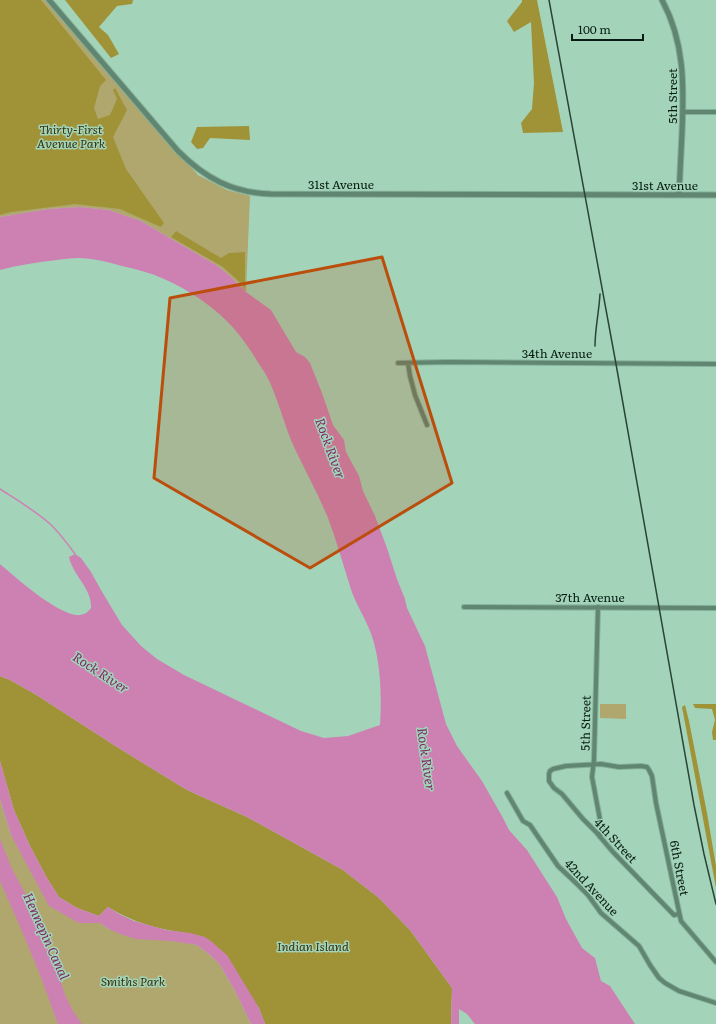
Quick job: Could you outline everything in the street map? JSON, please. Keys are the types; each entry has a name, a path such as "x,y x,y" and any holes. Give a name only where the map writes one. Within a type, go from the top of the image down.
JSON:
{"street":[{"name":"31st Avenue","path":"49,0 189,162 220,183 248,193 716,194"},
{"name":"5th Street","path":"662,0 673,24 681,55 683,112 679,194"},
{"path":"683,112 716,112"},
{"path":"408,362 415,395 427,425"},
{"name":"34th Avenue","path":"398,363 716,364"},
{"name":"37th Avenue","path":"464,607 716,608"},
{"name":"5th Street","path":"598,607 592,777 601,825 600,837"},
{"name":"6th Street","path":"593,765 601,764 620,767 641,766 647,767 651,772 678,914 685,927 716,962"},
{"name":"4th Street","path":"593,765 553,769 550,771 549,777 551,783 613,852 674,915 678,914"},
{"name":"42nd Avenue","path":"507,793 523,821 530,825 558,866 588,895 601,913 640,946 650,965 660,978 679,991 716,1003"}],"highlighted area":[{"path":"382,257 452,483 310,568 154,478 170,298"}],"green space":[{"name":"Thirty-First Avenue Park","path":"0,0 45,0 198,175 227,190 250,196 246,292 229,275 216,265 141,221 109,210 80,207 48,209 0,217"},
{"name":"Thirty-First Avenue Park","path":"0,0 41,0 106,80 100,86 94,108 98,119 110,115 117,99 113,90 115,88 127,110 113,137 126,169 164,223 161,227 120,209 75,204 11,212 0,215"},
{"path":"65,0 133,0 132,4 117,6 99,27 108,35 119,54 111,58"},
{"path":"522,0 537,0 563,132 523,133 521,123 532,109 534,83 531,22 514,32 507,21"},
{"path":"249,126 250,140 210,138 203,148 197,149 191,142 197,127"},
{"path":"176,231 221,258 229,253 245,252 245,287 223,267 171,237"},
{"name":"Indian Island","path":"0,676 35,694 187,790 247,817 343,870 379,898 410,930 452,988 451,1024 265,1024 259,1008 212,942 196,935 144,924 122,915 108,907 99,916 77,908 59,897 30,846 14,810 0,761"},
{"path":"600,704 626,704 626,719 600,718"},
{"path":"693,704 716,704 716,740 713,740 712,732 715,720 712,709 695,708"},
{"path":"685,705 716,866 716,888 682,707"},
{"name":"Smiths Park","path":"0,799 11,835 79,923 100,923 109,929 197,945 220,965 251,1024 0,1024"}],"water":[{"name":"Rock River","path":"80,207 109,210 141,221 216,265 229,275 246,292 271,310 296,352 305,357 310,363 333,425 344,440 346,452 359,476 363,491 375,516 387,548 407,608 425,646 446,724 457,746 482,781 509,830 527,850 557,897 566,919 582,948 595,958 601,981 610,986 635,1024 475,1024 467,1014 459,1009 459,1024 451,1024 452,988 410,930 379,898 343,870 247,817 187,790 35,694 0,676 0,564 40,597 53,605 65,612 76,615 84,614 91,608 91,601 86,588 71,564 69,557 75,554 81,558 91,572 122,625 141,646 157,659 184,675 301,731 324,738 348,736 380,725 380,674 372,635 353,594 328,518 294,447 270,382 254,355 230,324 199,298 164,279 138,270 100,260 78,258 68,259 0,270 0,217 48,209"},
{"path":"0,761 14,810 30,846 59,897 77,908 99,916 108,907 134,921 166,930 190,933 205,937 227,955 259,1008 265,1024 251,1024 220,965 197,945 171,941 136,939 120,934 100,923 79,923 49,906 11,835 0,799"},
{"path":"0,839 12,869 25,893 33,916 60,977 71,1008 82,1024 58,1024 40,975 0,881"}],"waterway":[{"path":"0,489 31,509 49,523 60,534 75,554"}],"railway":[{"path":"549,0 616,364 694,805 716,904"},
{"path":"595,346 600,294"}],"water label":[{"name":"Hennepin Canal","path":"47,936"}]}
